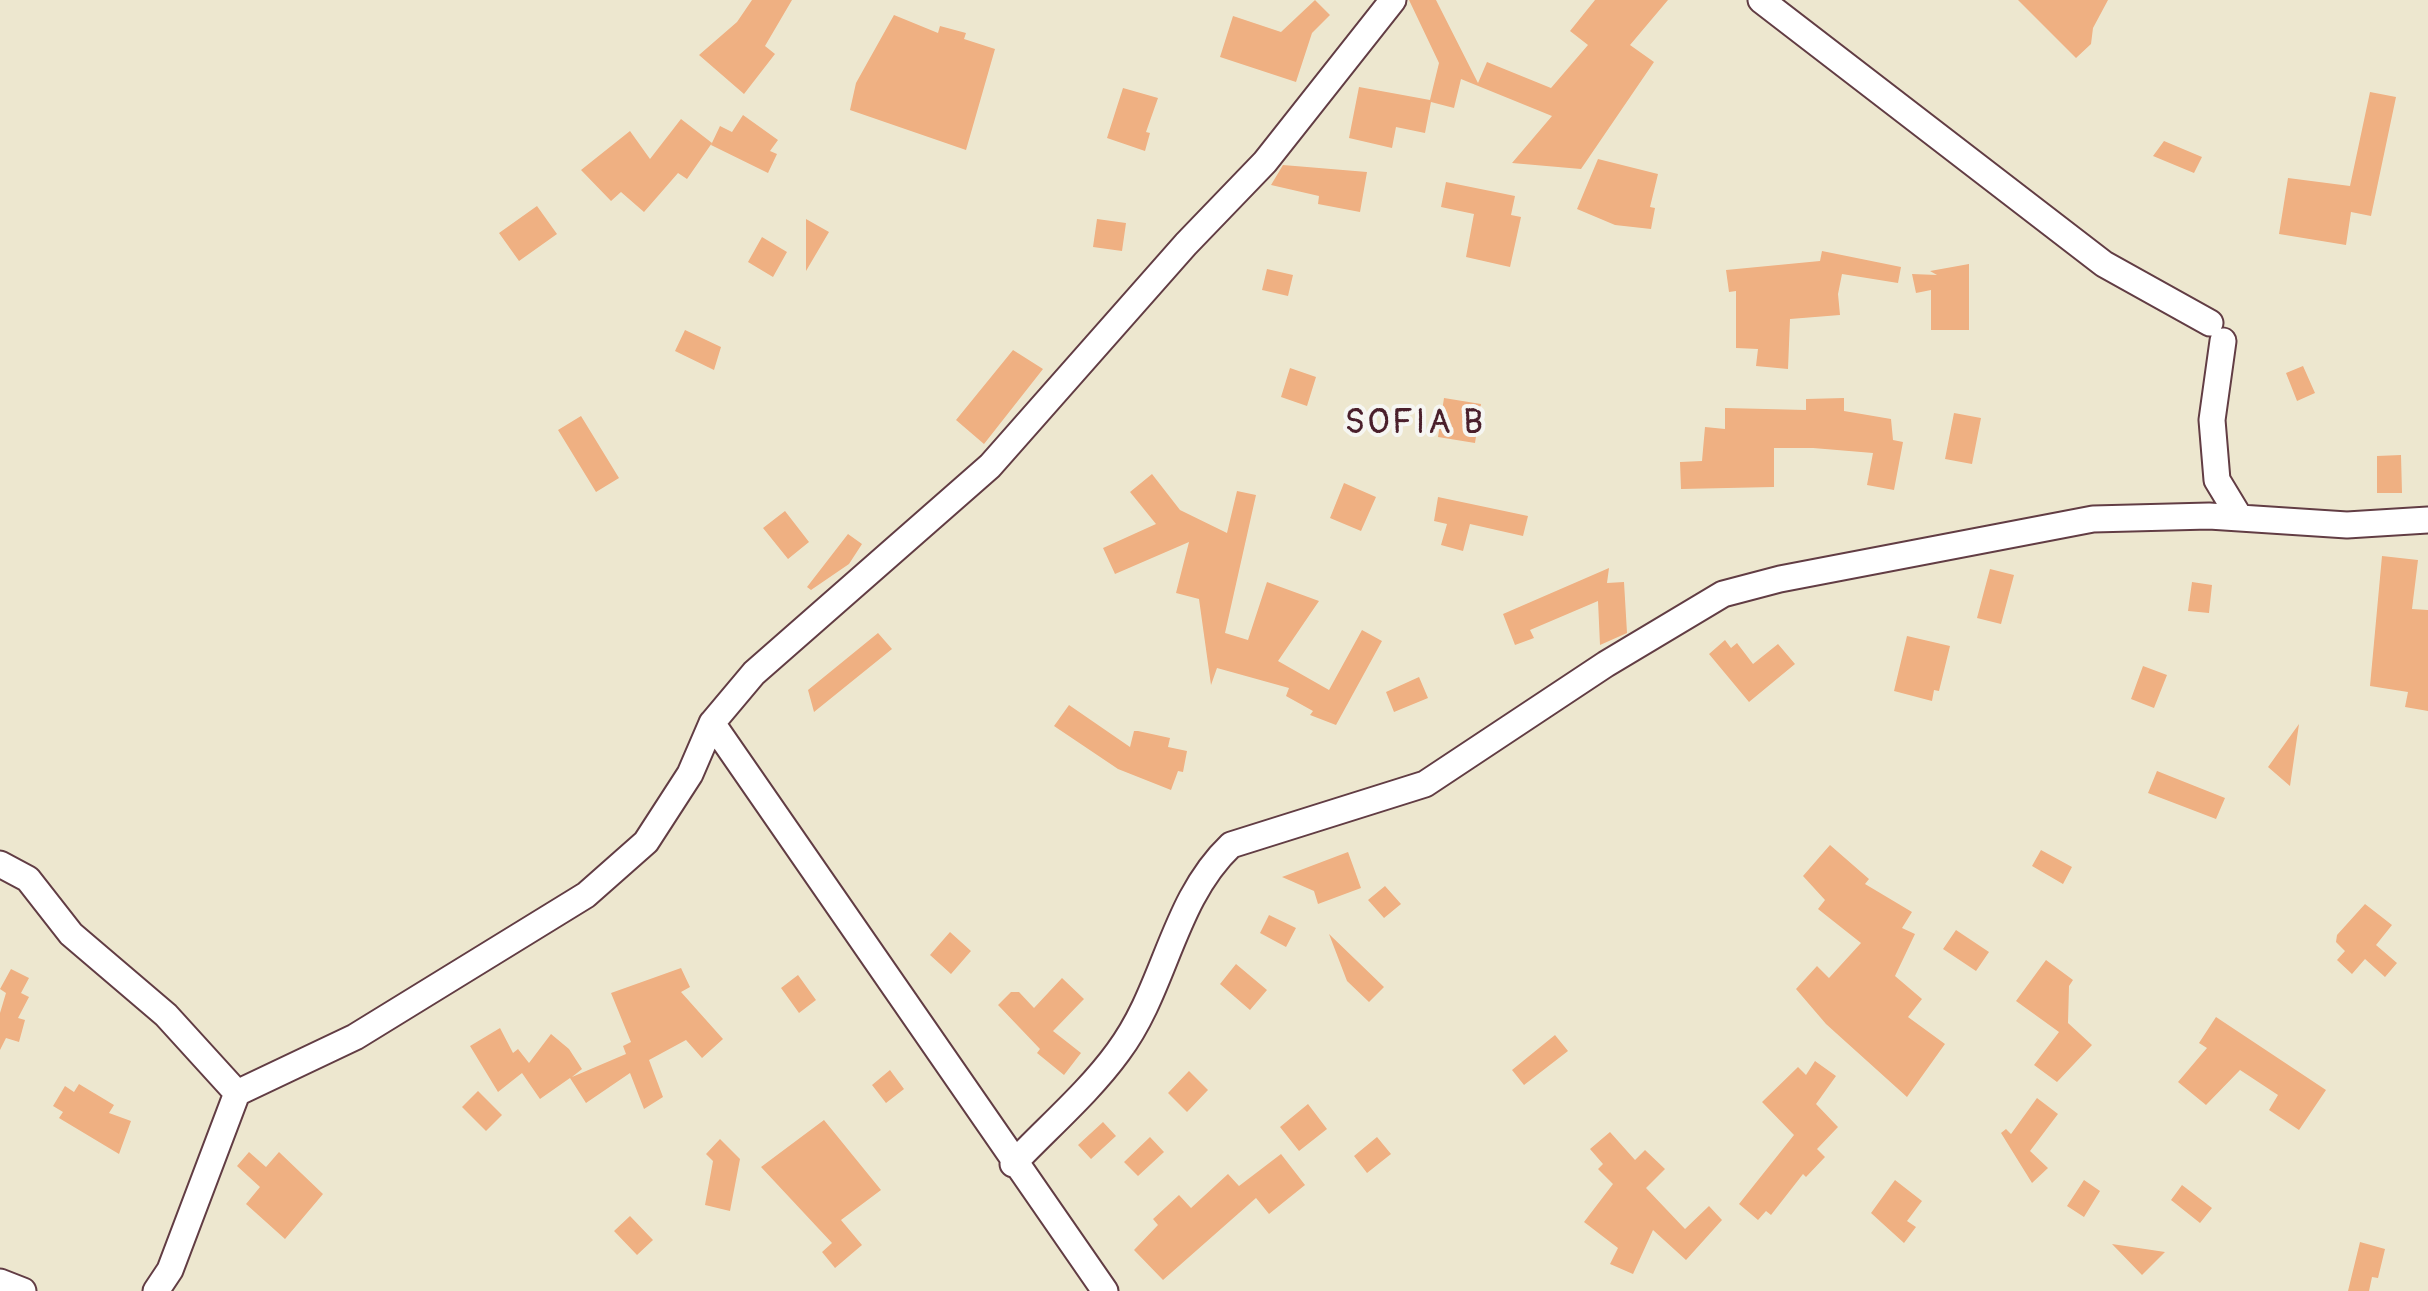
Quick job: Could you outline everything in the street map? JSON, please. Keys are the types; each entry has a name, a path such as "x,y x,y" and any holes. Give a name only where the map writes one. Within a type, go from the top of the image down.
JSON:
{"street":[{"path":"156,1291 170,1270 237,1093 355,1037 586,895 646,842 690,774 712,723 754,672 990,466 1186,244 1265,162 1393,0"},
{"path":"1761,0 2104,264 2216,332 2212,420 2217,480 2240,518"},
{"path":"2186,517 2217,480"},
{"path":"1013,1164 1118,1053 1146,1004 1192,894 1207,868 1231,845 1424,784 1606,664 1722,594 1780,578 2093,520 2240,518 2347,525 2428,520"},
{"path":"712,723 1013,1164 1105,1291"},
{"path":"0,864 28,879 71,934 166,1015 237,1093"},
{"path":"0,1282 23,1291"}],"building":[{"path":"752,0 792,0 765,46 775,54 744,94 699,55 737,22"},
{"path":"1315,0 1330,15 1312,33 1296,82 1220,57 1233,16 1281,32"},
{"path":"1409,0 1436,0 1478,83 1487,62 1551,88 1588,45 1570,31 1595,0 1668,0 1630,45 1654,62 1581,169 1512,163 1552,116 1461,79 1454,108 1431,102 1425,133 1396,127 1392,148 1349,138 1359,87 1430,100 1439,63"},
{"path":"2018,0 2108,0 2093,28 2091,44 2076,58"},
{"path":"894,15 938,33 940,26 966,33 964,39 995,49 966,150 850,110 856,83"},
{"path":"1123,88 1158,98 1146,132 1150,133 1145,151 1107,138"},
{"path":"2370,92 2396,97 2371,216 2351,212 2346,245 2279,234 2288,178 2350,186"},
{"path":"743,115 778,140 770,151 777,154 768,173 711,145 720,126 732,132"},
{"path":"681,119 712,143 687,179 678,173 644,212 621,192 611,201 581,170 630,131 650,159"},
{"path":"2164,141 2202,157 2194,173 2153,156"},
{"path":"1598,159 1658,174 1650,207 1655,208 1651,229 1615,225 1577,209"},
{"path":"1283,165 1367,172 1360,212 1318,204 1319,196 1271,185"},
{"path":"1446,182 1515,196 1511,215 1521,217 1510,267 1466,257 1474,214 1441,207"},
{"path":"537,206 557,234 519,261 499,233"},
{"path":"806,219 829,232 806,271"},
{"path":"1097,219 1126,223 1122,251 1093,247"},
{"path":"762,237 787,252 773,277 748,262"},
{"path":"1822,251 1901,267 1898,283 1842,274 1838,294 1840,315 1790,319 1788,369 1756,366 1758,349 1736,348 1736,291 1729,292 1726,270 1820,261"},
{"path":"1969,264 1969,330 1931,330 1931,290 1916,293 1912,274 1937,275 1930,271"},
{"path":"1267,269 1293,275 1288,296 1262,290"},
{"path":"685,330 721,347 714,370 675,351"},
{"path":"1013,350 1043,369 984,444 956,420"},
{"path":"2303,366 2315,393 2297,401 2286,373"},
{"path":"1290,368 1316,377 1307,406 1281,397"},
{"path":"1444,398 1481,404 1475,443 1438,437"},
{"path":"1844,398 1844,411 1891,419 1893,440 1903,442 1894,490 1867,485 1873,453 1813,448 1774,448 1774,487 1681,489 1680,462 1702,461 1705,427 1725,429 1725,408 1806,410 1806,399"},
{"path":"1954,413 1981,418 1972,464 1945,459"},
{"path":"581,416 619,478 596,492 558,430"},
{"path":"2401,455 2402,493 2377,493 2377,456"},
{"path":"1152,474 1180,510 1227,533 1237,491 1256,495 1225,633 1248,640 1267,582 1319,601 1278,661 1329,690 1362,630 1382,641 1336,725 1310,715 1313,711 1286,696 1289,688 1217,668 1211,685 1199,599 1176,593 1189,542 1115,574 1103,548 1156,524 1130,492"},
{"path":"1344,483 1376,497 1361,531 1330,518"},
{"path":"1438,497 1528,516 1523,536 1470,524 1463,551 1441,545 1447,524 1434,521"},
{"path":"785,511 809,542 788,559 763,528"},
{"path":"848,534 862,544 849,564 811,590 807,587"},
{"path":"2382,556 2418,560 2412,609 2428,610 2428,711 2405,707 2408,692 2370,686"},
{"path":"1609,568 1607,583 1624,582 1627,633 1600,645 1598,601 1530,630 1534,638 1515,645 1503,614"},
{"path":"1990,569 2014,575 2001,624 1977,618"},
{"path":"2192,582 2212,585 2209,613 2188,611"},
{"path":"878,633 892,649 814,712 808,690"},
{"path":"1907,636 1950,646 1939,691 1934,690 1932,701 1894,691"},
{"path":"1725,640 1731,648 1737,643 1753,664 1778,644 1795,664 1749,702 1709,654"},
{"path":"2143,666 2167,675 2154,708 2131,699"},
{"path":"1419,677 1428,698 1394,712 1386,692"},
{"path":"1069,705 1130,747 1134,731 1138,731 1170,738 1168,747 1187,751 1183,772 1178,771 1171,790 1118,769 1054,726"},
{"path":"2299,724 2290,786 2268,767"},
{"path":"2157,771 2225,798 2216,819 2148,793"},
{"path":"1830,845 1869,879 1865,884 1912,912 1902,928 1915,934 1895,976 1922,999 1908,1017 1945,1044 1907,1097 1826,1024 1796,989 1817,966 1829,978 1861,943 1818,909 1825,900 1803,876"},
{"path":"2041,850 2072,867 2063,884 2032,866"},
{"path":"1348,852 1361,888 1318,904 1314,891 1282,877"},
{"path":"1385,886 1401,904 1384,918 1368,900"},
{"path":"2365,904 2392,925 2376,945 2397,963 2385,977 2365,959 2352,974 2337,960 2345,951 2336,942 2337,935"},
{"path":"1269,915 1296,928 1286,947 1260,933"},
{"path":"1956,930 1989,952 1976,971 1943,949"},
{"path":"950,932 971,951 951,974 930,955"},
{"path":"1329,934 1384,987 1369,1002 1347,981"},
{"path":"2046,960 2073,980 2069,986 2068,1023 2092,1045 2057,1082 2034,1065 2059,1032 2016,1001"},
{"path":"1236,964 1267,990 1250,1010 1220,984"},
{"path":"681,968 690,987 681,992 723,1039 702,1058 686,1040 649,1060 663,1097 644,1109 630,1073 586,1103 570,1078 540,1099 522,1073 498,1092 470,1046 500,1028 513,1053 518,1049 529,1063 551,1034 569,1049 582,1069 572,1077 626,1054 623,1046 631,1042 611,993"},
{"path":"11,969 29,978 21,993 29,997 18,1018 25,1020 19,1042 6,1038 0,1050 0,1013 6,993 0,989"},
{"path":"798,975 816,1000 799,1013 781,988"},
{"path":"1062,978 1084,999 1053,1031 1081,1053 1064,1075 1037,1053 1040,1049 998,1005 1011,992 1019,992 1034,1008"},
{"path":"2216,1017 2326,1090 2299,1130 2269,1110 2278,1095 2240,1070 2206,1105 2178,1082 2207,1048 2199,1043"},
{"path":"1555,1035 1568,1051 1524,1085 1512,1070"},
{"path":"1815,1061 1836,1076 1816,1104 1838,1127 1817,1149 1825,1157 1806,1177 1803,1174 1771,1215 1766,1211 1758,1220 1739,1204 1794,1135 1762,1102 1798,1067 1806,1075"},
{"path":"890,1070 904,1089 886,1103 872,1085"},
{"path":"1189,1071 1208,1090 1187,1112 1168,1093"},
{"path":"79,1084 114,1105 109,1113 131,1121 119,1154 59,1118 63,1112 53,1106 65,1086 74,1092"},
{"path":"478,1091 502,1115 486,1131 462,1107"},
{"path":"2037,1098 2058,1114 2030,1151 2048,1168 2032,1183 2001,1133 2006,1129 2011,1134"},
{"path":"1308,1104 1327,1129 1299,1151 1280,1127"},
{"path":"824,1120 881,1190 841,1220 862,1245 835,1268 822,1252 832,1243 761,1167"},
{"path":"1103,1122 1116,1136 1091,1159 1078,1145"},
{"path":"1610,1132 1635,1160 1645,1150 1665,1169 1646,1188 1685,1229 1709,1206 1722,1220 1686,1260 1653,1230 1633,1274 1610,1264 1618,1248 1584,1222 1613,1184 1598,1169 1603,1164 1590,1149"},
{"path":"1150,1137 1164,1152 1138,1176 1124,1162"},
{"path":"1377,1137 1391,1154 1367,1173 1354,1156"},
{"path":"720,1139 740,1159 730,1211 705,1205 713,1161 706,1154"},
{"path":"249,1152 266,1167 279,1152 323,1194 285,1239 246,1204 260,1187 237,1166"},
{"path":"1281,1154 1305,1185 1269,1214 1256,1198 1163,1280 1134,1250 1158,1225 1153,1219 1179,1195 1191,1208 1228,1174 1239,1186"},
{"path":"1895,1180 1922,1201 1907,1221 1916,1227 1904,1243 1871,1213"},
{"path":"2084,1180 2100,1191 2084,1217 2067,1206"},
{"path":"2182,1185 2212,1208 2200,1223 2171,1200"},
{"path":"630,1216 653,1240 637,1255 614,1231"},
{"path":"2360,1242 2385,1249 2378,1278 2372,1277 2369,1291 2348,1291"},
{"path":"2112,1244 2165,1252 2142,1275"}],"district":[{"name":"SOFIA B","path":"1415,424"}]}
